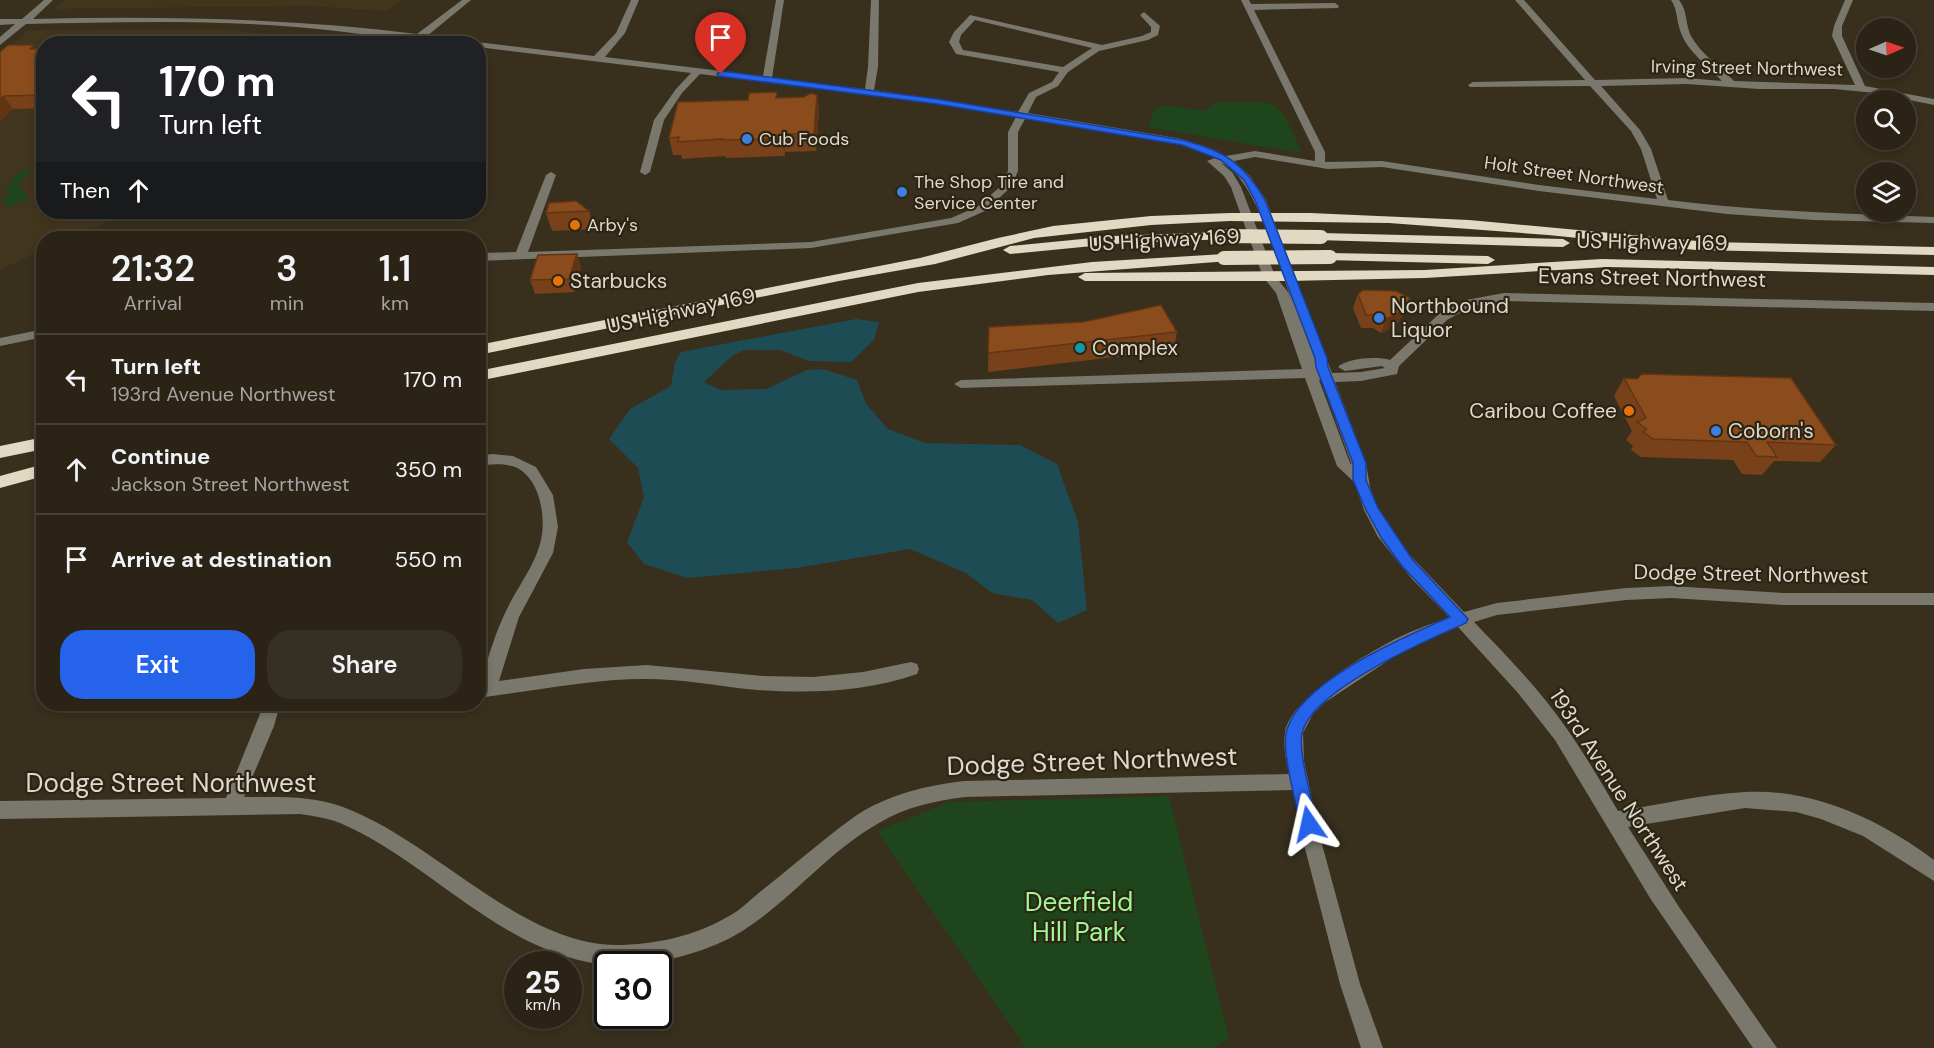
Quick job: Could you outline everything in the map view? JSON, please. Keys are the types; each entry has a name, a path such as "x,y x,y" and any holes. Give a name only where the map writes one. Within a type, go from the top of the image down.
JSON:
{"highway":[{"path":"925,261 1009,239 1071,228 1266,216 1430,222 1534,229 1707,246"},
{"name":"US Highway 169","path":"486,348 925,261 1082,242 1221,236 1321,237 1934,251"},
{"name":"US Highway 169","path":"486,374 853,299 931,285 1090,265 1224,258 1330,257 1934,271"},
{"path":"931,285 1040,278 1288,277 1498,271 1612,263"},
{"path":"0,450 36,443"},
{"path":"0,474 36,467"},
{"path":"0,482 36,472"}],"street":[{"path":"0,42 49,0"},
{"path":"420,36 467,0"},
{"path":"596,58 621,34 635,0"},
{"path":"767,79 780,0"},
{"path":"869,92 873,68 875,0"},
{"path":"1519,0 1628,121 1641,140 1664,204"},
{"path":"1675,0 1683,11 1684,30 1690,40 1731,84"},
{"path":"1848,0 1838,26 1837,36 1861,88"},
{"path":"1320,165 1320,152 1247,4 1335,6"},
{"path":"486,257 811,244 945,223 981,209 1006,187 1013,171 1012,132 1032,95 1055,84 1065,70 1100,47 1145,38 1155,33 1156,26 1144,15"},
{"path":"1065,70 959,52 954,42 957,34 973,17 1100,47"},
{"path":"0,22 244,21 410,36"},
{"path":"486,45 869,92 1172,142 1218,160"},
{"path":"645,172 658,120 679,91 698,71"},
{"name":"Irving Street Northwest","path":"1473,85 1687,81 1861,88 1934,102"},
{"name":"Holt Street Northwest","path":"1218,160 1255,154 1320,165 1390,165 1664,204 1781,215 1934,220"},
{"name":"193rd Avenue Northwest","path":"1218,160 1248,178 1257,192 1321,358 1319,373"},
{"name":"193rd Avenue Northwest","path":"1218,160 1233,181 1269,277 1282,292 1319,373 1344,466 1360,480 1371,508 1396,548 1506,666 1556,728 1613,821 1722,988 1766,1048"},
{"path":"521,255 551,175"},
{"name":"Evans Street Northwest","path":"961,384 1319,373 1378,374 1392,371 1392,365 1443,317 1470,303 1504,297 1934,307"},
{"path":"0,342 36,335"},
{"path":"486,460 514,461 531,471 545,497 551,520 548,545 509,623 486,683"},
{"name":"Dodge Street Northwest","path":"1372,1048 1350,984 1311,837 1295,761 1294,732 1306,709 1331,688 1395,647 1461,619 1497,609 1648,593 1695,593 1783,599 1934,599"},
{"path":"486,691 644,672 687,674 777,684 818,685 882,677 911,669"},
{"path":"232,805 270,711"},
{"name":"Dodge Street Northwest","path":"0,810 232,805 300,806 340,814 378,833 540,936 581,951 626,955 671,950 704,939 737,923 861,823 878,812 918,797 965,789 1300,782"},
{"path":"1613,821 1747,800 1787,803 1830,814 1875,832 1917,858 1934,872"}],"shaded area":[{"path":"64,0 404,0 386,11 309,6 53,9"},
{"path":"220,29 287,36 36,36 36,219 115,219 86,231 36,231 36,253 0,270 0,54 28,30"}],"green space":[{"path":"1221,102 1256,102 1275,106 1287,121 1302,153 1148,127 1155,108 1165,105 1207,111 1210,105"},
{"path":"33,170 18,184 29,199 7,207 2,200 9,194 4,190 14,181 10,180 19,172"},
{"name":"Deerfield Hill Park","path":"1169,796 1229,1038 1213,1048 1026,1048 877,831 949,802"}],"water":[{"path":"856,319 879,322 874,340 851,362 809,361 780,350 744,350 731,357 704,382 721,390 766,389 807,370 823,369 857,380 866,404 888,429 925,443 1020,445 1057,464 1078,522 1087,610 1058,623 1032,600 992,593 966,573 910,549 796,568 687,578 644,564 627,542 644,497 638,468 609,439 630,409 671,386 675,362 681,352"}],"building":[{"path":"8,45 34,45 30,49 36,49 36,95 4,96 0,99 0,52"},
{"path":"777,92 776,98 804,97 811,93 817,95 814,134 783,134 782,139 678,142 679,137 669,138 678,102 748,100 749,93"},
{"path":"576,201 589,211 546,213 549,203"},
{"path":"577,254 569,279 530,280 538,255"},
{"path":"1363,290 1396,291 1410,298 1401,312 1386,319 1378,315 1366,315 1358,294"},
{"path":"1161,305 1177,332 988,353 989,327 1083,322"},
{"name":"Coborn's","path":"1642,374 1791,378 1836,445 1767,442 1777,457 1756,456 1747,442 1653,439 1643,432 1647,429 1637,422 1646,418 1624,378 1637,379"}],"place":[{"name":"Cub Foods","path":"747,139"},
{"name":"The Shop Tire and Service Center","path":"902,192"},
{"name":"Arby's","path":"575,225"},
{"name":"Starbucks","path":"558,281"},
{"name":"Northbound Liquor","path":"1379,318"},
{"name":"Complex","path":"1080,348"},
{"name":"Caribou Coffee","path":"1629,411"},
{"name":"Coborn's","path":"1716,431"}],"route":[{"path":"721,74 937,101 1182,142 1224,158 1248,178 1257,192 1321,358 1322,367 1359,463 1360,480 1371,508 1407,562 1461,619 1395,647 1331,688 1306,709 1294,732 1293,746 1309,824"}]}
